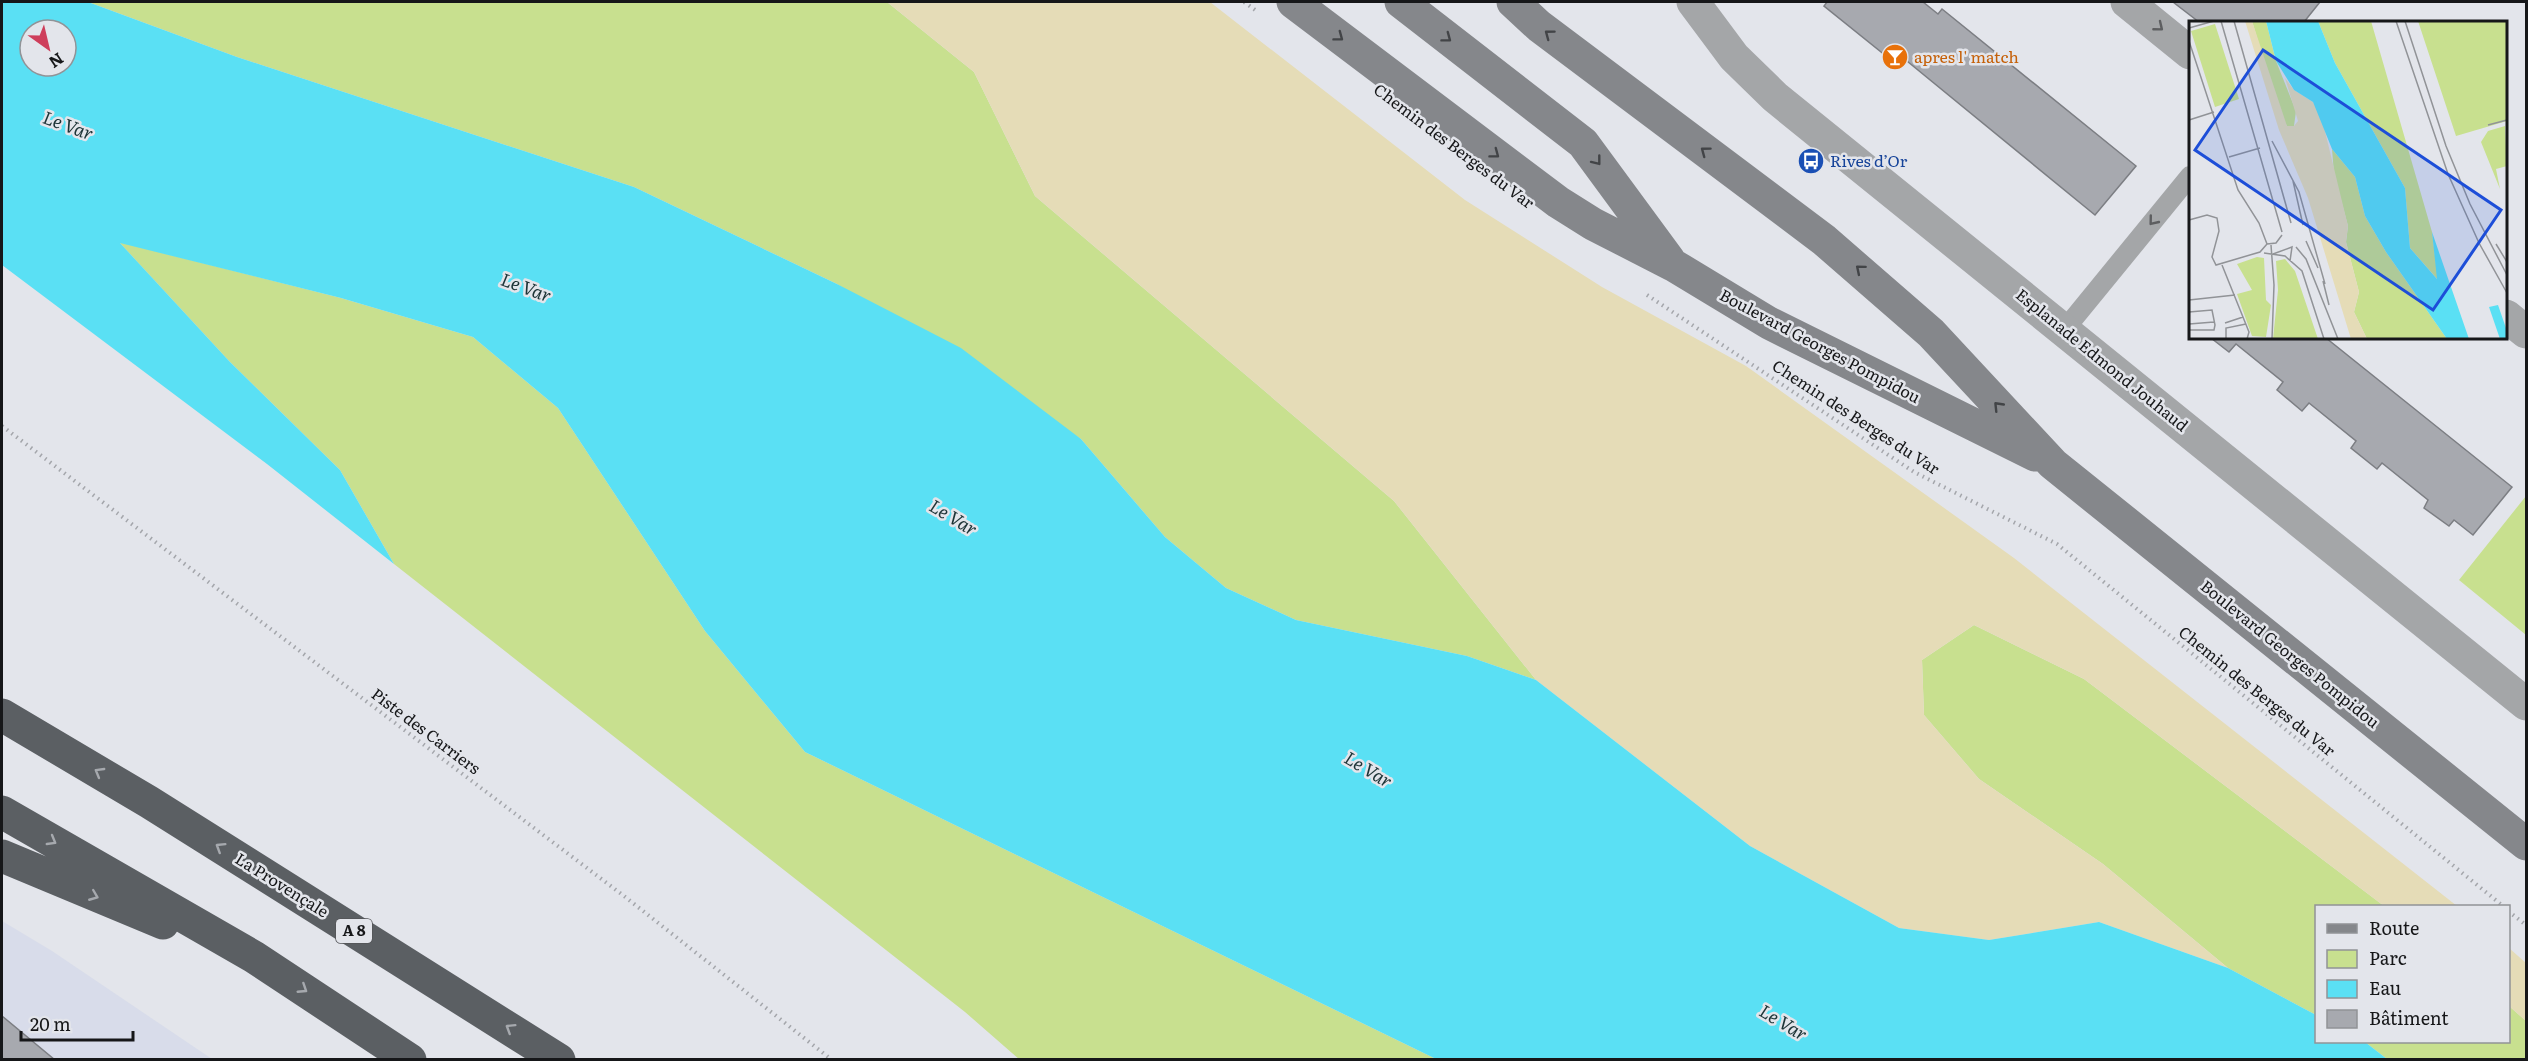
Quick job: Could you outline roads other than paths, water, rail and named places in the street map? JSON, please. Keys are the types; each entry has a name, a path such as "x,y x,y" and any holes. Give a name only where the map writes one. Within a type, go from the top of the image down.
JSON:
{"highway":[{"name":"La Provençale","path":"2,715 159,808 559,1059"},
{"path":"2,812 254,957 410,1059"},
{"path":"2,856 130,911 254,957"}],"main road":[{"path":"1293,2 1558,202 1593,224 1673,265"},
{"name":"Boulevard Georges Pompidou","path":"1401,2 1583,143 1673,265 1769,323 2053,464"},
{"name":"Boulevard Georges Pompidou","path":"1513,2 1539,26 1824,240 1931,333 2053,464 2526,844"}],"street":[{"name":"Esplanade Edmond Jouhaud","path":"1693,2 1734,57 1761,85 2526,704"},
{"path":"2127,2 2189,52"},
{"path":"2507,317 2526,332"}],"lane":[{"path":"2065,329 2189,177"}],"water":[{"name":"Le Var","path":"2,2 88,2 237,57 634,187 837,284 961,348 1081,439 1165,537 1226,588 1296,620 1467,656 1536,680 1750,846 1899,928 1989,940 2099,922 2228,968 2315,1014 2315,1043 2366,1043 2387,1059 1436,1059 805,752 705,631 558,408 473,337 341,298 120,243 230,362 340,470 394,564 267,464 2,265"}],"place":[{"name":"apres l' match","path":"1895,57"},
{"name":"Rives d’Or","path":"1811,161"}]}
